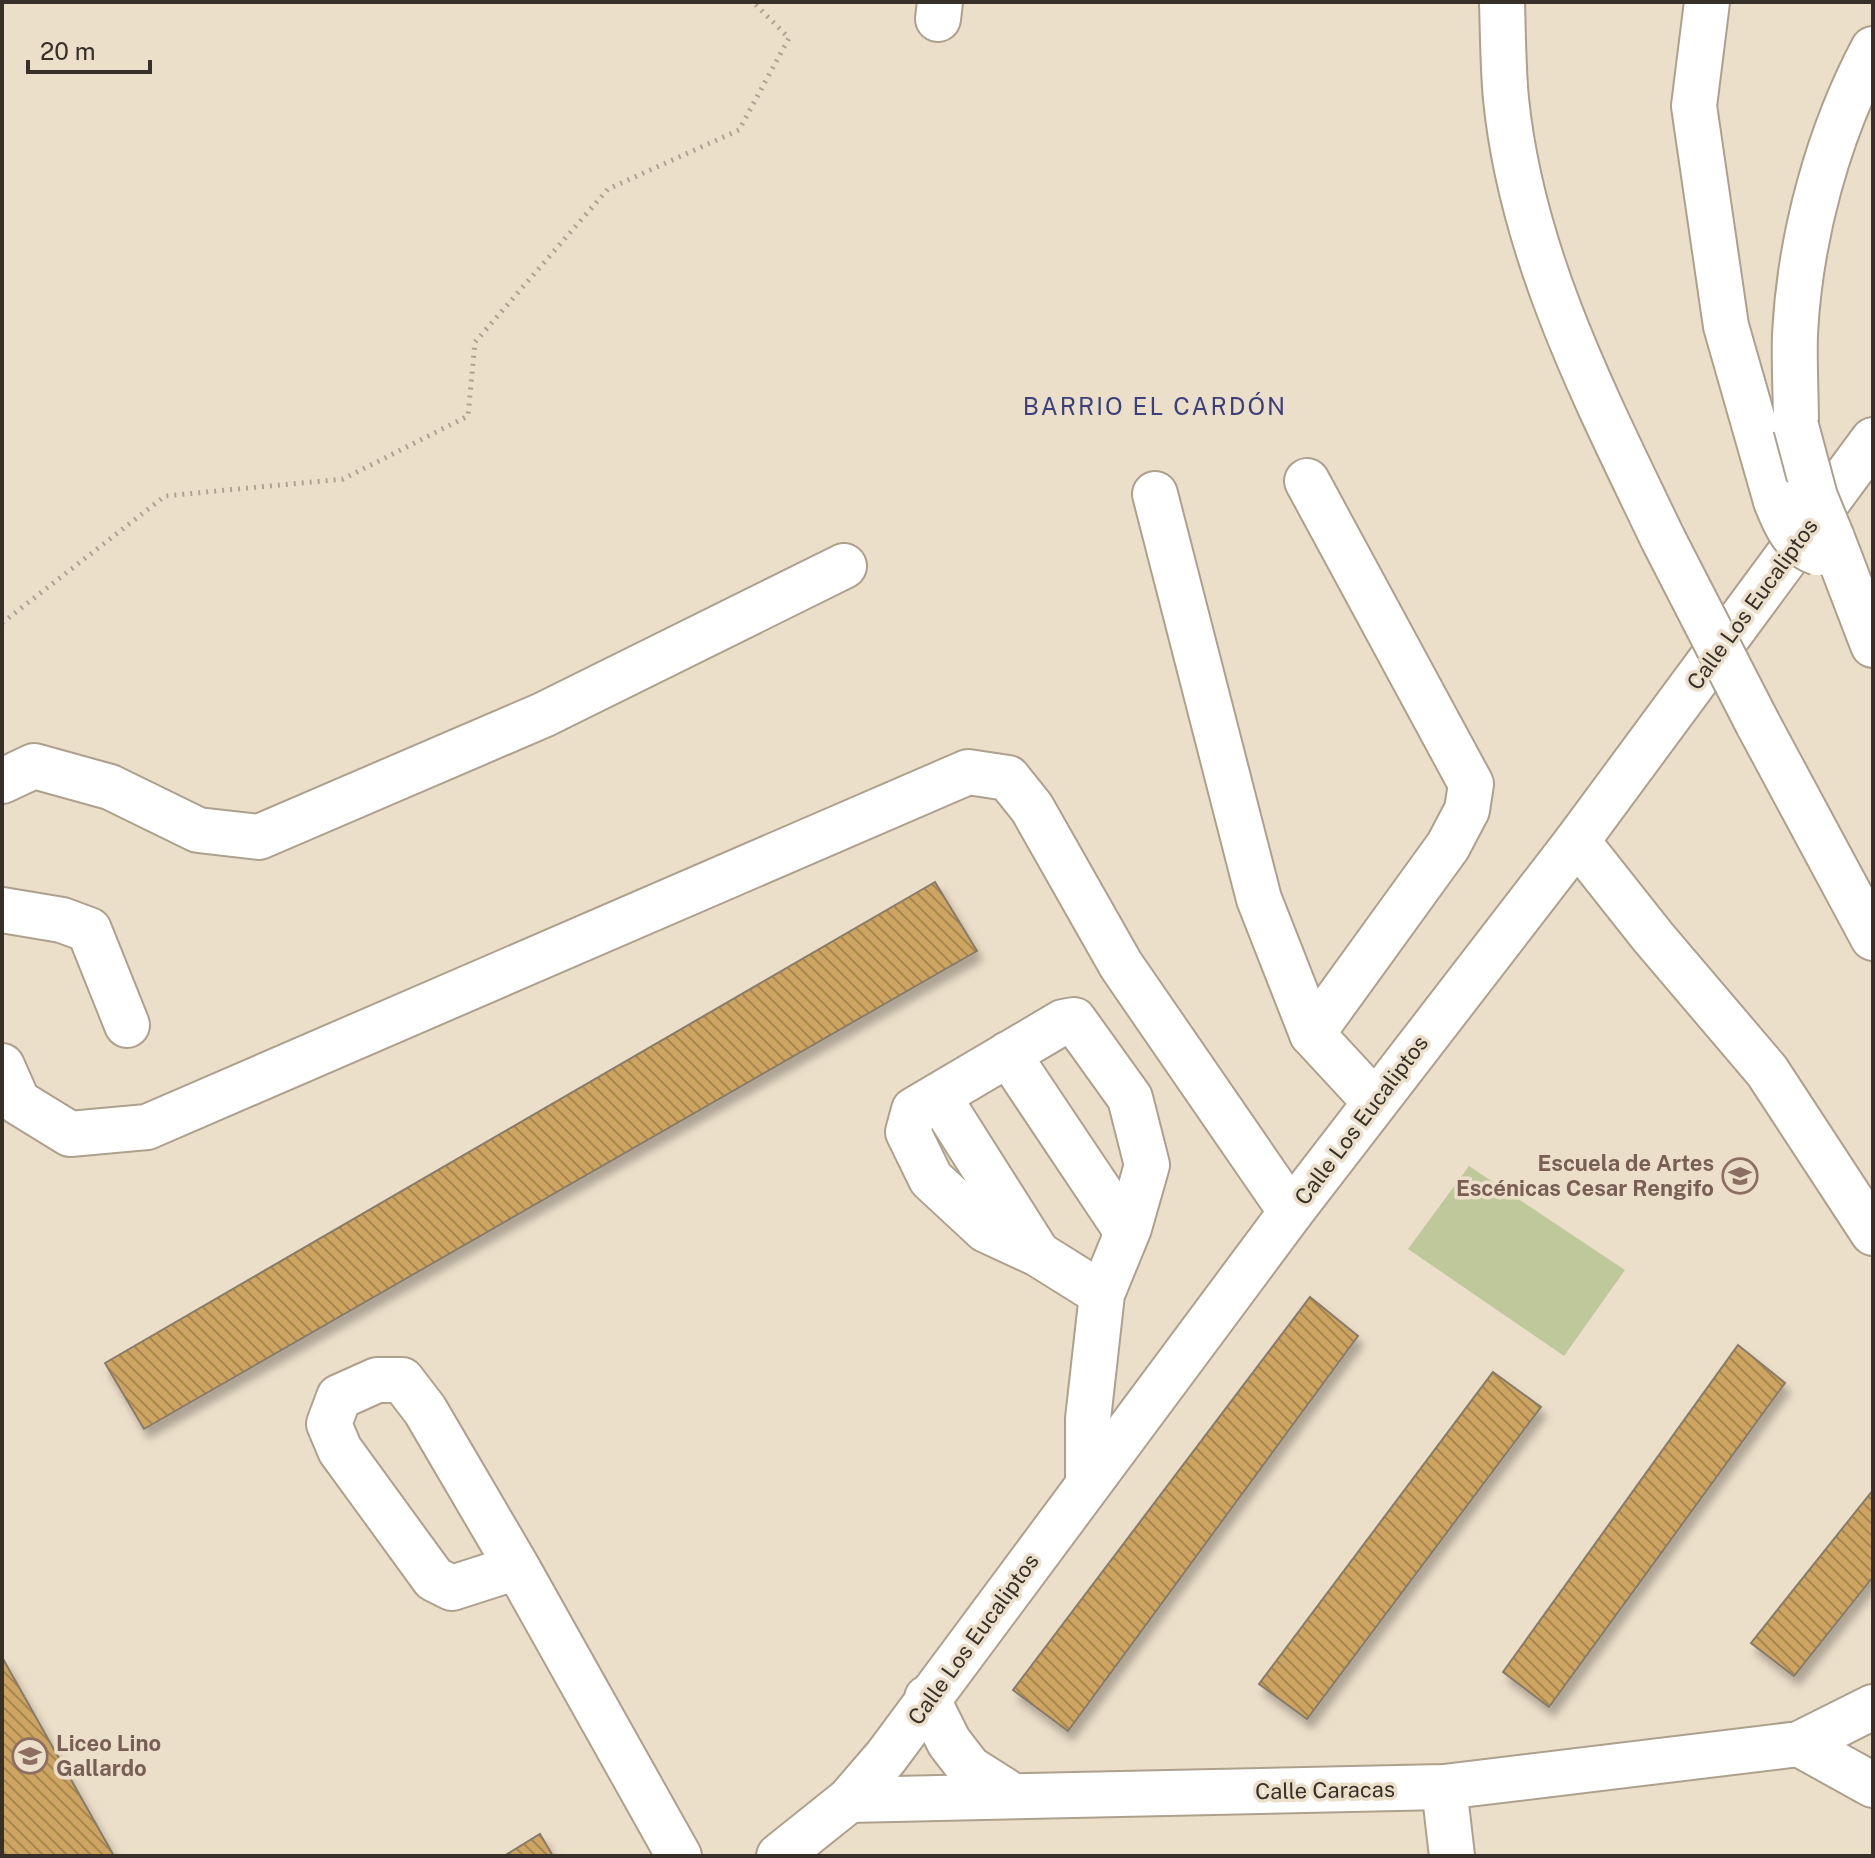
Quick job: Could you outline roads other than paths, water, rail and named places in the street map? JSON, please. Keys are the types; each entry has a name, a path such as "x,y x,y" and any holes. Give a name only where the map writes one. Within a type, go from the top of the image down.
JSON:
{"main road":[{"path":"1502,2 1506,102 1528,209 1547,280 1593,395 1663,539 1873,938"},
{"path":"1707,2 1694,106 1726,326 1776,501 1790,532 1801,546 1829,550"},
{"path":"1873,49 1832,143 1807,246 1795,333 1796,426 1829,550 1873,645"},
{"name":"Calle Los Eucaliptos","path":"779,1856 849,1800 893,1748 927,1698 1291,1212 1577,841 1873,440"},
{"path":"1307,481 1471,784 1467,810 1448,846 1312,1034"},
{"path":"1155,494 1259,899 1312,1034 1375,1102"},
{"path":"2,781 34,766 110,787 198,830 259,837 543,715 844,566"},
{"path":"2,1066 18,1102 70,1134 147,1127 968,772 1008,778 1032,808 1121,965 1291,1212"},
{"path":"1577,841 1653,937 1767,1071 1873,1233"},
{"path":"2,910 62,920 89,930 127,1025"},
{"path":"1088,1483 1088,1419 1102,1294 1127,1232 1147,1165 1130,1098 1074,1020 1063,1022 938,1096 1038,1254 1102,1294"},
{"path":"1008,1054 1127,1232"},
{"path":"517,1567 452,1588 434,1579 340,1450 329,1424 339,1397 377,1380 402,1380 425,1410 517,1567 679,1856"},
{"path":"927,1698 949,1742 969,1768 1013,1796"},
{"name":"Calle Caracas","path":"849,1800 1444,1787 1799,1744 1873,1707"},
{"path":"1799,1744 1873,1785"},
{"path":"1444,1787 1452,1856"}],"place":[{"name":"Escuela de Artes Escénicas Cesar Rengifo","path":"1740,1176"},
{"name":"Liceo Lino Gallardo","path":"30,1756"}],"district":[{"name":"BARRIO EL CARDÓN","path":"1155,407"}]}
